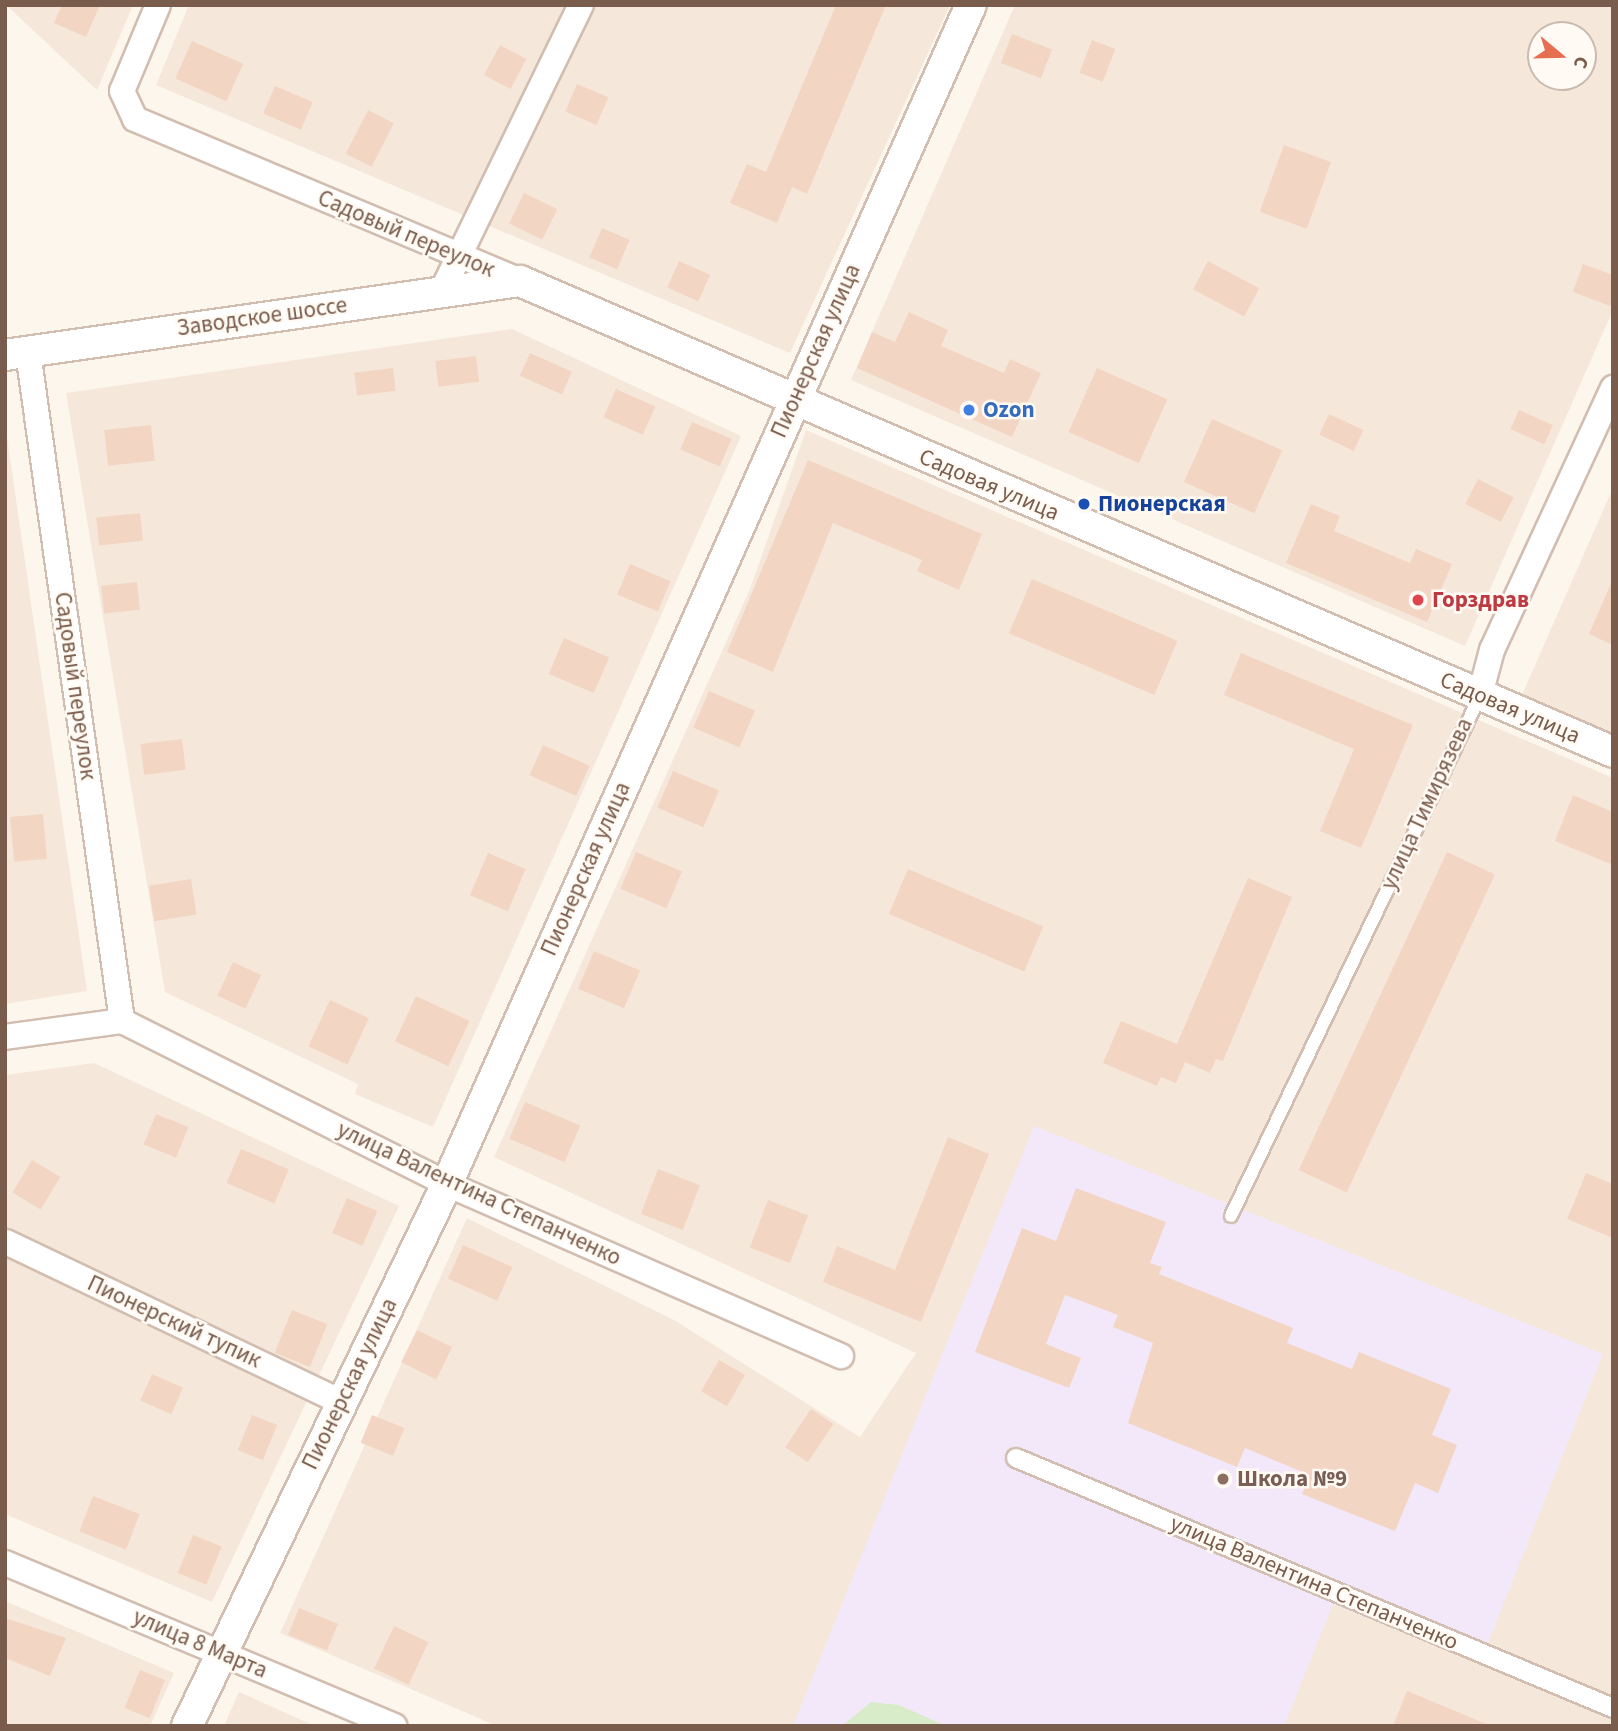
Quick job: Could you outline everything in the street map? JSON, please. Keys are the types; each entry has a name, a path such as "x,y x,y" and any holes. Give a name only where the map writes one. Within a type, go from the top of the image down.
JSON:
{"street":[{"name":"Садовый переулок","path":"158,5 122,90 135,119 520,281"},
{"path":"442,291 581,5"},
{"name":"Пионерская улица","path":"187,1726 447,1184 971,5"},
{"name":"Садовая улица","path":"520,281 793,401 1613,752"},
{"name":"Заводское шоссе","path":"17,353 520,281"},
{"name":"Садовый переулок","path":"17,353 122,1021"},
{"name":"улица Тимирязева","path":"1480,695 1492,650 1613,388"},
{"path":"5,1037 122,1021"},
{"name":"улица Валентина Степанченко","path":"122,1021 447,1184 841,1356"},
{"name":"Пионерский тупик","path":"6,1242 342,1402"},
{"name":"улица Валентина Степанченко","path":"1016,1458 1613,1708"},
{"name":"улица 8 Марта","path":"5,1563 394,1726"}],"lane":[{"name":"улица Тимирязева","path":"1231,1216 1480,695"}],"shaded area":[{"path":"6,5 133,5 97,90"},
{"path":"189,5 950,5 790,353 156,85"},
{"path":"1015,5 1613,5 1613,310 1465,646 851,380"},
{"path":"512,329 741,436 433,1127 355,1094 358,1084 165,992 66,393"},
{"path":"5,423 87,991 5,1004"},
{"path":"806,430 1613,778 1613,1726 497,1726 280,1633 467,1218 674,1320 860,1437 916,1353 494,1157 750,589"},
{"path":"1613,488 1613,736 1521,697"},
{"path":"94,1063 399,1206 212,1602 5,1514 5,1075"},
{"name":"Школа №9","path":"1034,1126 1603,1354 1480,1663 1333,1604 1284,1726 793,1726"},
{"path":"5,1601 174,1673 150,1726 5,1726"},
{"path":"239,1692 315,1726 224,1726"}],"green space":[{"path":"871,1702 899,1705 946,1726 842,1726"}],"building":[{"path":"62,5 100,5 86,37 54,23"},
{"path":"836,5 886,5 807,194 792,187 777,223 730,203 747,164 766,172"},
{"path":"1012,34 1052,49 1041,78 1001,63"},
{"path":"1092,40 1115,49 1103,82 1079,73"},
{"path":"192,41 243,64 226,101 175,78"},
{"path":"500,45 526,59 511,89 484,75"},
{"path":"577,84 608,97 597,125 565,112"},
{"path":"275,86 313,102 301,130 263,114"},
{"path":"368,110 394,123 372,167 346,154"},
{"path":"1284,145 1331,162 1307,229 1260,212"},
{"path":"524,193 557,209 542,240 509,224"},
{"path":"602,228 630,240 617,269 589,257"},
{"path":"679,261 710,275 698,301 667,287"},
{"path":"1208,261 1259,288 1244,316 1193,289"},
{"path":"1583,264 1613,275 1613,307 1573,292"},
{"path":"909,312 948,330 941,346 1004,373 1010,359 1041,373 1012,437 857,368 872,332 895,342"},
{"path":"530,353 572,372 562,395 520,376"},
{"path":"476,356 479,382 438,387 435,361"},
{"path":"393,368 396,391 357,396 354,373"},
{"path":"1097,368 1167,399 1139,463 1069,432"},
{"path":"616,389 655,406 643,435 603,417"},
{"path":"1519,410 1553,425 1544,444 1510,429"},
{"path":"1329,414 1363,430 1354,451 1319,435"},
{"path":"1212,419 1282,450 1254,513 1184,482"},
{"path":"692,422 732,439 720,466 680,450"},
{"path":"151,425 155,461 108,466 104,430"},
{"path":"808,460 982,534 959,590 917,571 922,560 833,523 773,672 727,652"},
{"path":"1478,479 1514,497 1501,522 1465,504"},
{"path":"1311,504 1340,516 1334,531 1410,563 1416,549 1452,564 1427,622 1286,563"},
{"path":"140,513 143,541 99,545 96,518"},
{"path":"630,564 671,581 658,612 617,594"},
{"path":"1032,579 1177,641 1154,695 1009,633"},
{"path":"1613,579 1613,645 1589,634"},
{"path":"137,582 140,610 104,614 101,586"},
{"path":"564,638 609,657 594,693 549,674"},
{"path":"1241,653 1413,725 1361,848 1320,831 1354,749 1224,695"},
{"path":"709,691 755,711 739,747 693,728"},
{"path":"182,739 186,770 144,775 140,744"},
{"path":"543,745 590,766 576,796 530,775"},
{"path":"673,771 719,791 703,827 657,808"},
{"path":"1573,795 1613,812 1613,865 1555,841"},
{"path":"43,814 47,859 14,862 10,817"},
{"path":"636,852 682,872 666,908 620,889"},
{"path":"1447,852 1495,874 1347,1193 1299,1170"},
{"path":"488,853 526,869 508,911 470,895"},
{"path":"908,869 1043,926 1024,972 889,914"},
{"path":"1248,878 1292,897 1223,1061 1216,1059 1210,1073 1185,1062 1176,1083 1161,1077 1157,1086 1103,1063 1121,1021 1177,1044"},
{"path":"191,879 197,915 154,921 149,886"},
{"path":"594,951 640,971 624,1008 578,989"},
{"path":"233,962 261,975 245,1009 217,996"},
{"path":"416,996 469,1021 448,1066 395,1041"},
{"path":"330,1000 369,1018 347,1064 308,1046"},
{"path":"525,1102 580,1125 565,1162 509,1139"},
{"path":"156,1114 188,1127 176,1158 144,1145"},
{"path":"948,1137 989,1154 921,1322 823,1282 837,1246 895,1270"},
{"path":"241,1149 289,1169 274,1203 227,1183"},
{"path":"32,1160 60,1177 41,1210 12,1193"},
{"path":"658,1169 700,1185 683,1230 641,1214"},
{"path":"1586,1173 1613,1184 1613,1238 1567,1219"},
{"path":"1076,1188 1166,1222 1150,1263 1162,1267 1159,1274 1293,1328 1287,1343 1352,1369 1359,1352 1451,1389 1432,1435 1457,1445 1438,1493 1415,1483 1395,1531 1302,1494 1310,1475 1245,1448 1237,1467 1128,1423 1153,1343 1113,1327 1118,1315 1065,1295 1046,1344 1081,1358 1069,1388 975,1352 1022,1228 1056,1241"},
{"path":"347,1198 377,1211 363,1246 332,1233"},
{"path":"768,1200 808,1215 790,1263 750,1248"},
{"path":"463,1245 512,1267 497,1301 448,1279"},
{"path":"292,1310 327,1324 310,1367 275,1353"},
{"path":"417,1330 452,1347 436,1379 401,1362"},
{"path":"719,1360 745,1375 727,1406 701,1391"},
{"path":"152,1374 183,1388 171,1414 140,1400"},
{"path":"811,1409 833,1424 808,1462 785,1447"},
{"path":"252,1415 277,1425 263,1460 238,1450"},
{"path":"372,1415 404,1428 393,1456 361,1443"},
{"path":"93,1496 140,1514 126,1549 79,1531"},
{"path":"193,1535 222,1547 206,1585 178,1573"},
{"path":"299,1608 338,1624 327,1651 288,1635"},
{"path":"5,1618 66,1638 50,1676 5,1658"},
{"path":"394,1626 428,1642 409,1685 374,1669"},
{"path":"140,1670 165,1680 150,1718 125,1708"},
{"path":"1407,1691 1489,1725 1489,1726 1393,1726"}],"place":[{"name":"Ozon","path":"969,410"},
{"name":"Пионерская","path":"1084,504"},
{"name":"Горздрав","path":"1418,600"},
{"name":"Школа №9","path":"1223,1479"}]}
